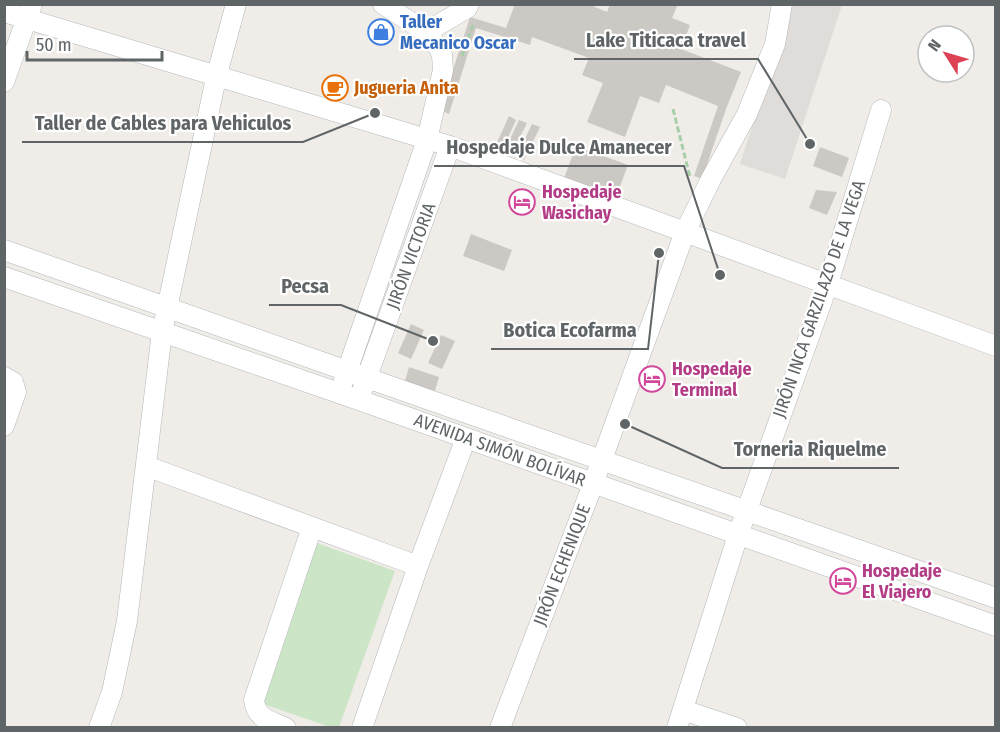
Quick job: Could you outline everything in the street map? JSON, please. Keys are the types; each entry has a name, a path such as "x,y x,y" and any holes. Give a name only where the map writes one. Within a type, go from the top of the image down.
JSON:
{"street":[{"path":"99,728 112,692 126,621 162,332 216,78 236,4"},
{"path":"383,4 426,32 467,8 469,4"},
{"name":"JIRÓN ECHENIQUE","path":"500,728 602,461 685,232 747,114 776,44 782,4"},
{"path":"4,12 30,12 216,78 450,146 996,346"},
{"path":"4,82 30,12"},
{"name":"JIRÓN VICTORIA","path":"339,393 428,140 443,70 439,48 426,32"},
{"name":"JIRÓN INCA GARZILAZO DE LA VEGA","path":"680,719 738,535 828,284 881,110"},
{"name":"JIRÓN VICTORIA","path":"359,400 450,146"},
{"name":"AVENIDA SIMÓN BOLÍVAR","path":"4,250 996,598"},
{"name":"AVENIDA SIMÓN BOLÍVAR","path":"4,277 996,626"},
{"path":"4,377 13,382 16,392 4,426"},
{"path":"363,728 418,566 466,438"},
{"path":"146,466 418,566"},
{"path":"286,728 262,717 255,707 254,700 312,527"},
{"path":"680,719 737,728"}],"path":[{"path":"672,109 690,178"}],"shaded area":[{"path":"791,5 842,5 785,179 740,164"}],"green space":[{"path":"317,543 395,571 339,727 330,727 260,703"}],"building":[{"path":"515,4 588,4 607,12 610,4 678,4 672,18 690,25 681,49 741,72 702,179 694,176 718,106 666,85 659,103 640,96 625,137 587,122 603,83 582,75 589,58 532,37 530,45 476,28 449,114 440,110 470,17 506,28"},
{"path":"509,116 516,120 501,153 494,149"},
{"path":"519,120 527,123 511,155 504,152"},
{"path":"532,124 540,127 524,160 517,156"},
{"path":"576,146 628,165 615,200 563,181"},
{"path":"820,147 849,158 842,177 813,166"},
{"path":"816,190 837,192 827,215 809,208"},
{"path":"471,234 512,250 504,271 463,256"},
{"path":"411,324 424,330 411,359 398,353"},
{"path":"441,335 455,341 442,369 428,363"},
{"path":"409,367 439,377 435,391 405,381"}],"place":[{"name":"Taller Mecanico Oscar","path":"381,32"},
{"name":"Jugueria Anita","path":"335,88"},
{"name":"Taller de Cables para Vehiculos","path":"375,113"},
{"name":"Lake Titicaca travel","path":"810,144"},
{"name":"Hospedaje Wasichay","path":"522,202"},
{"name":"Botica Ecofarma","path":"659,253"},
{"name":"Hospedaje Dulce Amanecer","path":"720,275"},
{"name":"Pecsa","path":"433,341"},
{"name":"Hospedaje Terminal","path":"652,379"},
{"name":"Torneria Riquelme","path":"625,424"},
{"name":"Hospedaje El Viajero","path":"843,581"}]}
